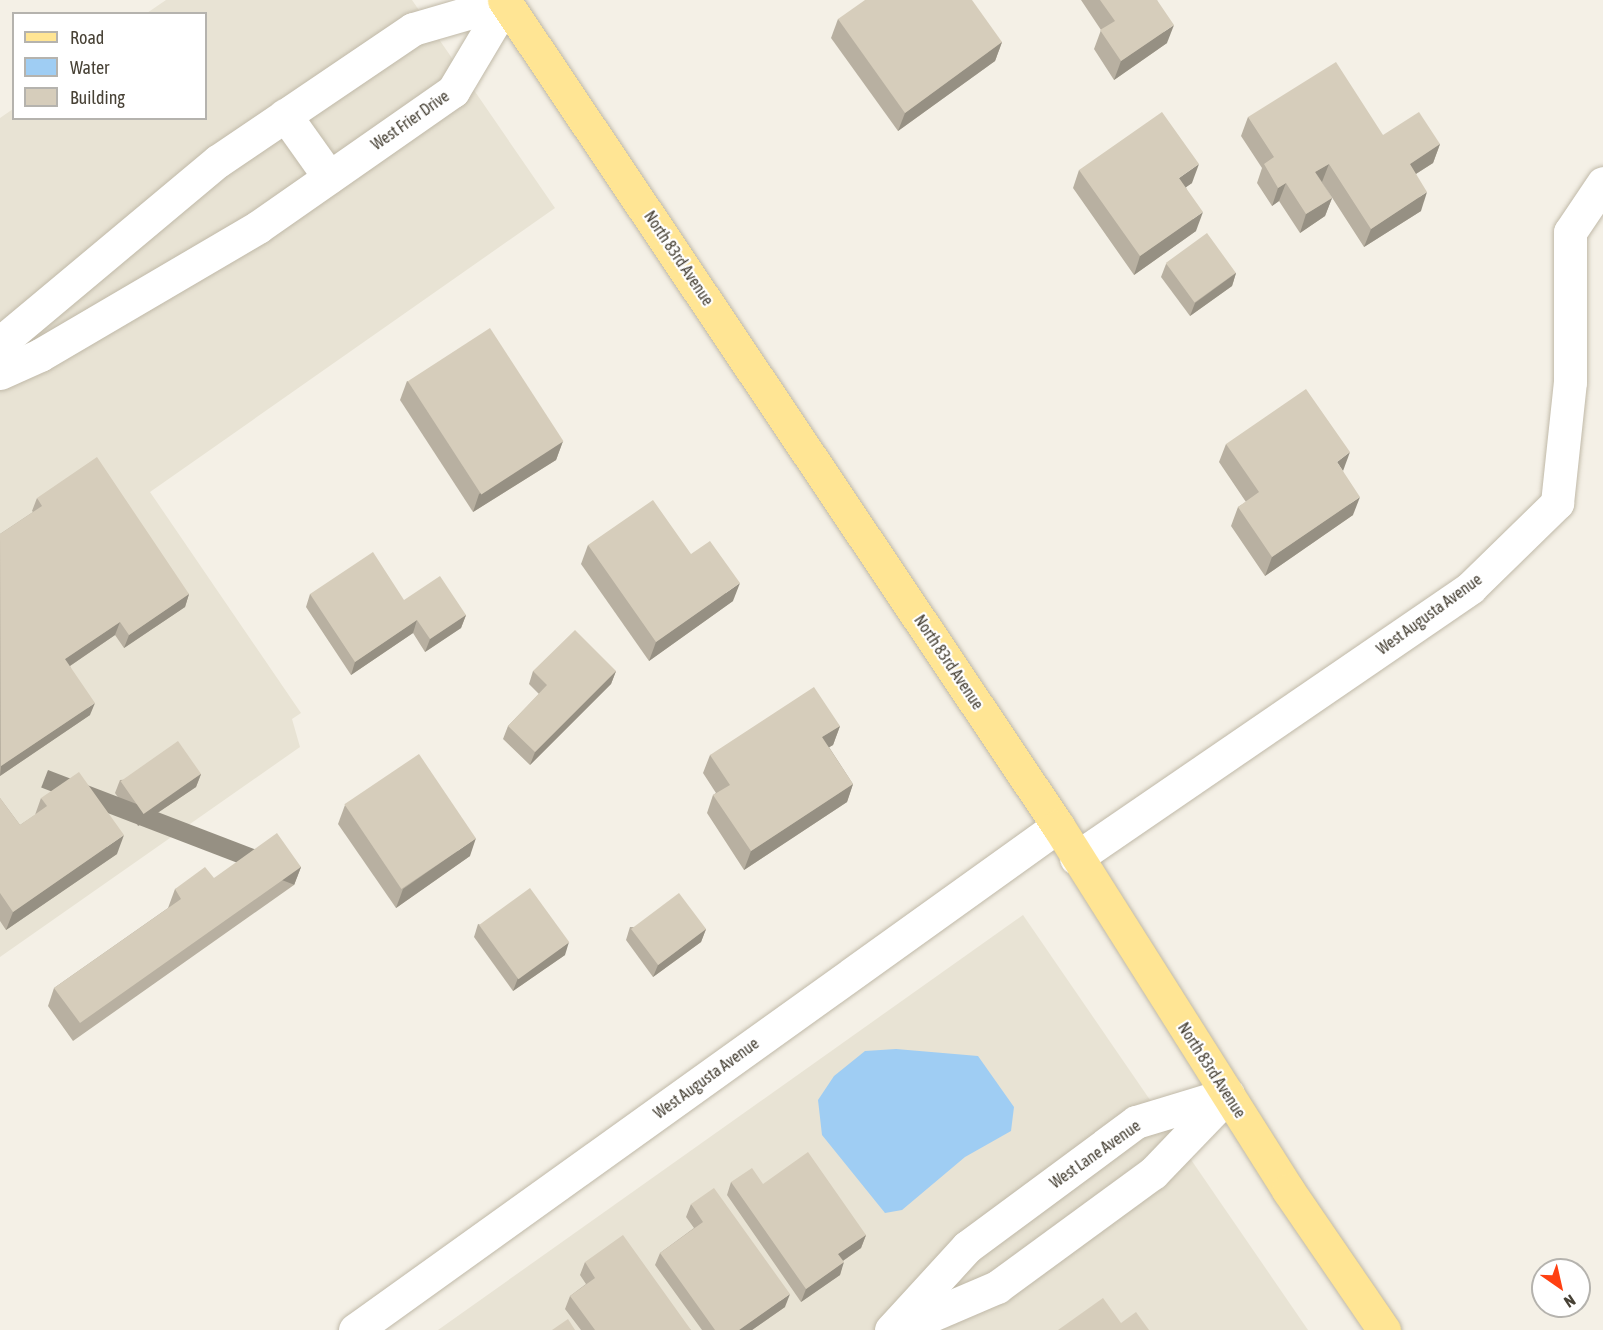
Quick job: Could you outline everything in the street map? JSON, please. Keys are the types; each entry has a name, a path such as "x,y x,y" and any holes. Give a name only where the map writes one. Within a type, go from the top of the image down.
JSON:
{"main road":[{"name":"North 83rd Avenue","path":"505,1 1058,826 1228,1094 1384,1330"}],"street":[{"path":"0,343 218,161 285,115 413,29 505,1"},
{"name":"West Frier Drive","path":"0,373 40,355 258,227 453,91 505,1"},
{"path":"285,115 329,177"},
{"name":"West Augusta Avenue","path":"1077,858 1470,588 1557,503 1570,382 1570,232 1603,183"},
{"name":"West Augusta Avenue","path":"355,1330 1058,826"},
{"path":"897,1330 996,1287 1153,1173 1228,1094"},
{"name":"West Lane Avenue","path":"891,1330 967,1247 1136,1122 1228,1094"},
{"path":"1002,1221 1032,1261"}],"shaded area":[{"path":"166,0 412,0 555,208 150,492 301,713 292,719 300,747 0,957 0,118 12,110 12,120 207,120 207,12 148,12"},
{"path":"1023,915 1308,1330 438,1330"}],"water":[{"path":"896,1049 978,1056 1014,1107 1011,1131 965,1157 902,1210 885,1213 822,1135 818,1100 834,1076 865,1051"}],"building":[{"path":"865,0 972,0 1002,42 905,113 838,19"},
{"path":"1100,0 1157,0 1174,25 1121,61 1100,30 1115,21"},
{"path":"1336,62 1383,135 1419,112 1440,144 1410,164 1427,192 1371,229 1329,164 1315,172 1332,198 1306,214 1286,183 1278,188 1264,164 1274,157 1248,117"},
{"path":"1162,112 1199,164 1179,178 1203,212 1140,256 1079,170"},
{"path":"1207,233 1236,273 1195,303 1166,263"},
{"path":"490,328 564,441 481,495 408,381"},
{"path":"1306,389 1350,452 1337,462 1360,497 1272,557 1238,507 1259,492 1226,444"},
{"path":"97,457 189,594 129,635 120,622 65,659 95,703 1,766 0,534 42,506 37,498"},
{"path":"653,500 691,554 710,541 740,583 656,642 588,545"},
{"path":"373,552 404,600 440,576 466,615 430,639 417,620 355,662 310,594"},
{"path":"575,630 616,671 535,752 508,726 547,685 533,671"},
{"path":"814,687 840,726 822,737 853,784 751,851 713,795 730,785 710,755"},
{"path":"178,741 201,774 144,814 121,781"},
{"path":"419,754 476,839 401,889 344,804"},
{"path":"79,772 124,835 13,912 0,893 0,798 20,825 47,806 41,798"},
{"path":"277,833 301,867 80,1023 54,988 181,899 175,889 205,867 214,878"},
{"path":"530,888 569,942 518,979 479,925"},
{"path":"679,893 706,929 658,965 631,929"},
{"path":"808,1152 866,1235 838,1254 844,1262 806,1289 731,1182 752,1168 763,1184"},
{"path":"714,1188 790,1294 739,1330 715,1330 660,1253 703,1222 691,1204"},
{"path":"623,1235 691,1330 595,1330 570,1296 595,1278 585,1262"},
{"path":"1103,1298 1121,1323 1136,1312 1149,1330 1058,1330"},
{"path":"568,1319 575,1330 552,1330"}]}
